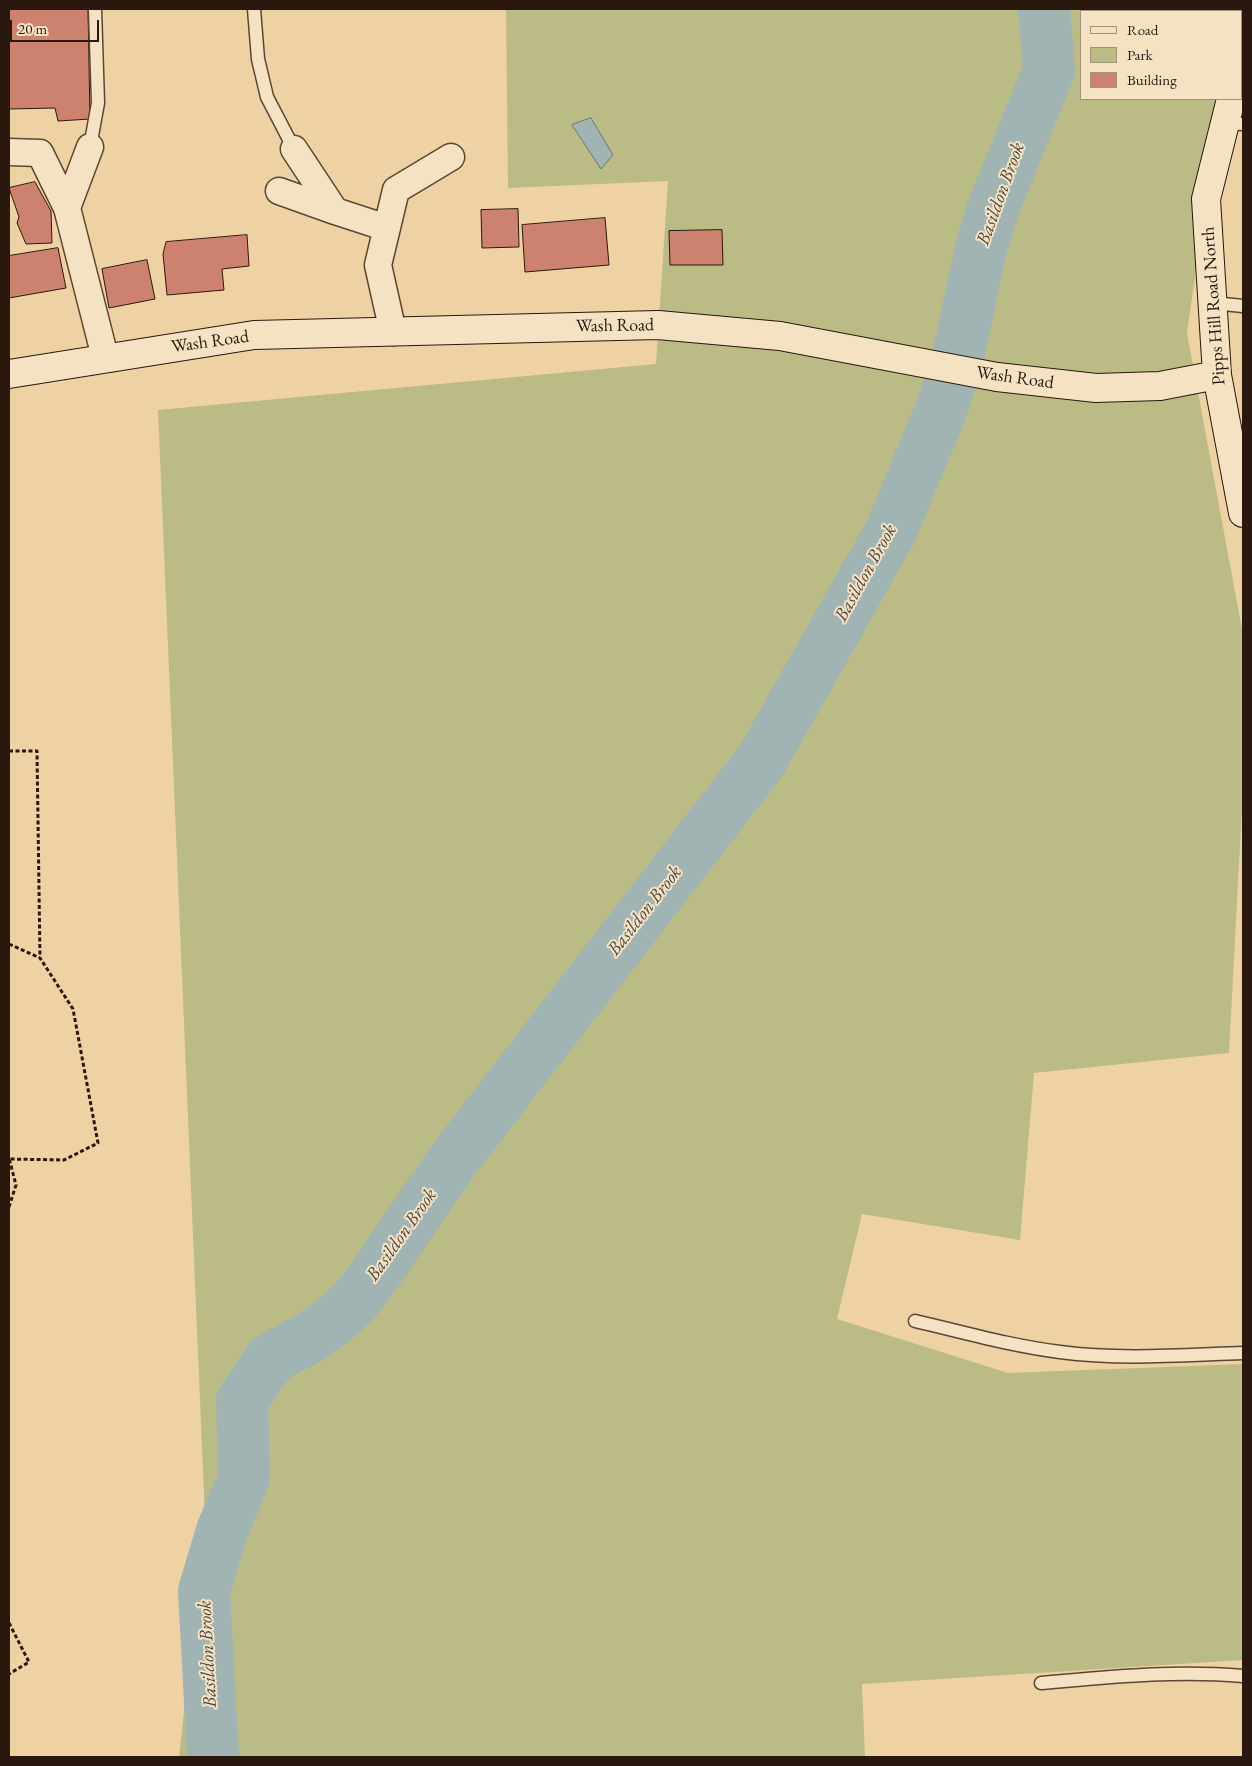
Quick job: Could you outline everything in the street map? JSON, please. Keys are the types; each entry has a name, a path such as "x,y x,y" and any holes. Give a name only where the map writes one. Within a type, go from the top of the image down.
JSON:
{"street":[{"name":"Pipps Hill Road North","path":"1233,115 1206,199 1217,375 1240,483 1243,513"},
{"path":"67,208 90,147"},
{"path":"294,149 335,211"},
{"path":"9,152 40,153 67,208 105,357"},
{"path":"393,332 378,265 396,190 451,157"},
{"path":"279,191 387,228"},
{"name":"Wash Road","path":"9,374 105,357 254,335 658,325 780,336 997,377 1096,388 1160,386 1217,375"}],"lane":[{"path":"90,147 98,103 95,9"},
{"path":"254,9 258,59 267,97 294,149"},
{"path":"1213,303 1243,306"},
{"path":"915,1321 998,1341 1061,1352 1124,1356 1243,1354"},
{"path":"1041,1683 1143,1674 1204,1672 1243,1676"}],"path":[{"path":"9,751 37,751 40,958"},
{"path":"9,944 40,958 73,1008 98,1143 64,1160 9,1159 16,1185 9,1208"},
{"path":"9,1623 29,1662 9,1674"}],"green space":[{"path":"506,9 1243,9 1242,52 1242,10 1080,10 1080,100 1231,100 1206,199 1187,333 1243,635 1243,788 1229,1053 1034,1073 1020,1240 862,1214 837,1319 1008,1373 1243,1364 1243,1660 862,1684 865,1757 179,1757 205,1518 158,410 656,364 668,181 508,188"}],"shaded area":[{"path":"591,118 613,155 601,169 572,125"}],"building":[{"path":"9,9 88,9 90,119 58,121 55,108 9,109"},
{"path":"35,182 51,211 52,243 26,244 17,223 19,217 9,188"},
{"path":"518,209 519,247 482,248 481,210"},
{"path":"605,218 609,265 525,272 522,225"},
{"path":"722,230 723,265 670,265 669,231"},
{"path":"247,235 249,266 222,269 224,290 167,295 163,254 166,242"},
{"path":"58,248 66,288 9,298 9,256"},
{"path":"147,260 155,299 109,308 102,269"}],"waterway":[{"name":"Basildon Brook","path":"213,1757 204,1591 222,1531 244,1478 242,1401 271,1358 311,1337 354,1302 454,1159 761,761 891,531 942,408 959,353 980,252 994,206 1049,70 1044,9"}]}
